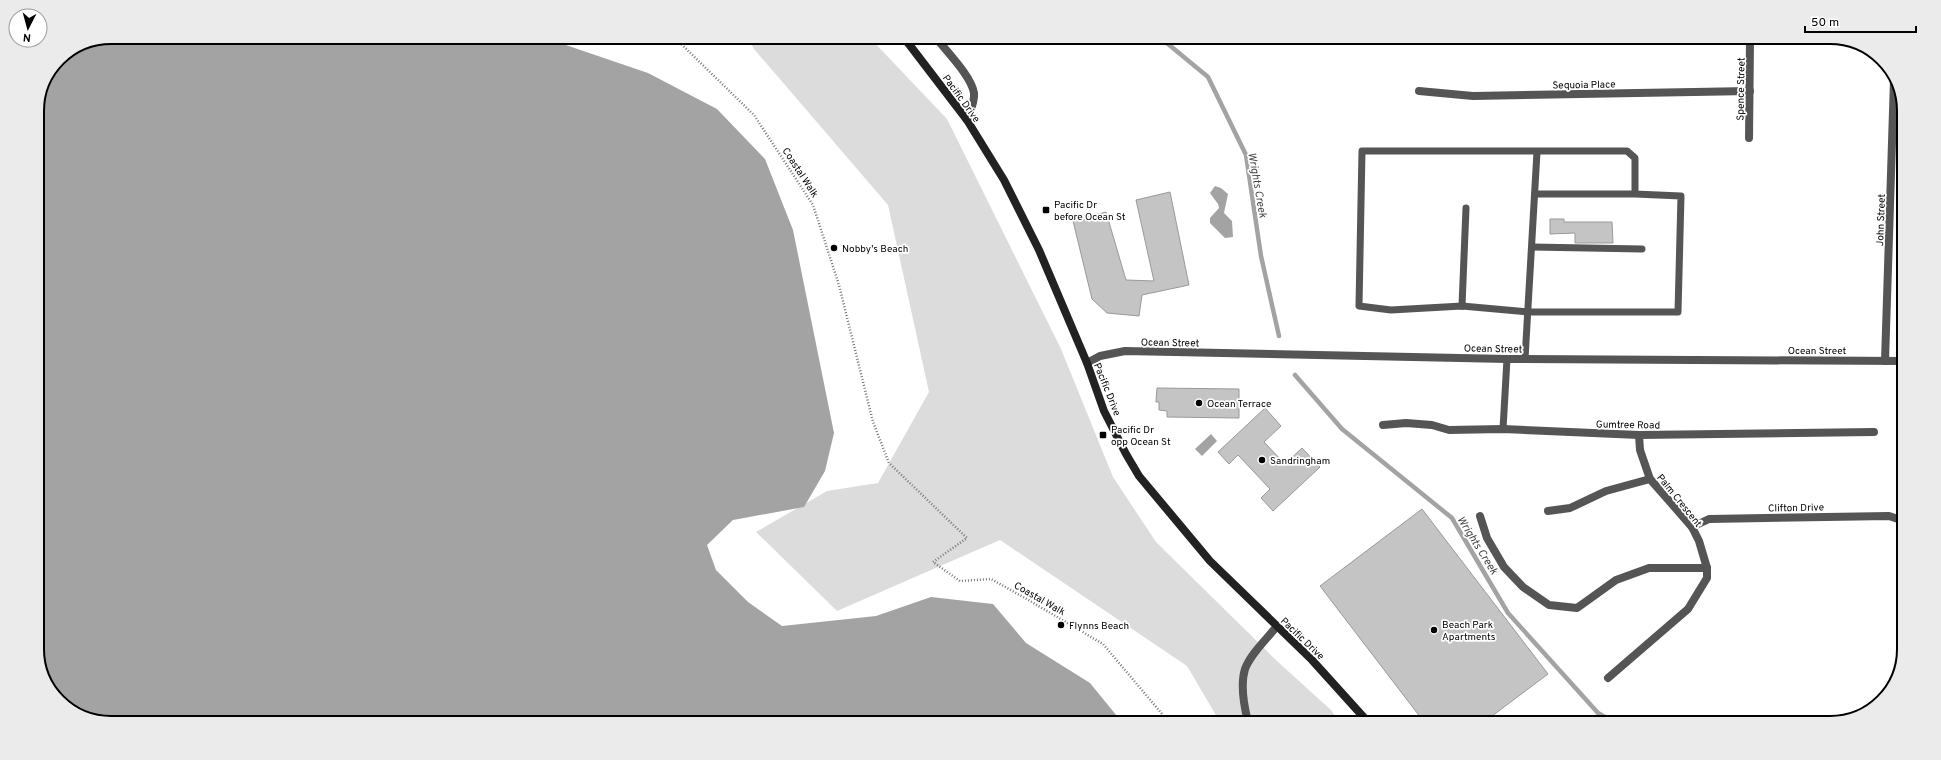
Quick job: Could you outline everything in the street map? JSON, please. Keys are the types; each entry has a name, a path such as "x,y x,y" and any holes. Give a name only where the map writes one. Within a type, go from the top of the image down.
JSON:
{"street":[{"name":"Pacific Drive","path":"909,44 967,120 1004,180 1039,250 1087,363 1104,411 1139,476 1210,561 1312,660 1363,716"},
{"path":"941,44 970,81 974,93 967,120"},
{"name":"Spence Street","path":"1749,138 1750,44"},
{"name":"Sequoia Place","path":"1419,91 1472,96 1750,91"},
{"name":"John Street","path":"1884,361 1894,92"},
{"name":"Ocean Street","path":"1087,363 1100,356 1125,351 1508,359 1897,361"},
{"name":"Gumtree Road","path":"1383,425 1406,423 1432,425 1449,430 1503,429 1639,436 1874,432"},
{"name":"Palm Crescent","path":"1639,436 1640,450 1650,479 1692,527 1699,541 1707,568"},
{"path":"1548,511 1570,508 1606,491 1650,479"},
{"path":"1480,516 1487,538 1504,566 1524,587 1549,605 1577,608 1616,580 1649,568 1707,568 1707,578 1688,609 1608,678"},
{"name":"Clifton Drive","path":"1692,527 1709,519 1889,516 1897,519"},
{"path":"1247,716 1243,687 1246,668 1250,660 1277,626"}],"lane":[{"path":"1535,194 1635,194 1680,196 1678,312 1528,312 1462,306 1391,310 1359,306 1362,151 1627,151 1635,158 1635,194"},
{"path":"1525,359 1538,152"},
{"path":"1462,306 1466,208"},
{"path":"1532,247 1642,249"},
{"path":"1503,429 1508,359"}],"path":[{"name":"Coastal Walk","path":"681,44 754,115 813,205 839,285 873,422 889,463 967,538 933,562 960,581 991,579 1103,644 1163,716"}],"shaded area":[{"path":"111,44 563,44 648,73 717,109 765,159 793,230 834,433 825,471 804,507 733,520 707,545 716,570 748,602 782,626 876,616 931,597 993,604 1026,643 1090,683 1117,716 111,716 90,712 78,707 70,702 58,690 48,670 44,653 44,111 45,98 49,85 55,74 74,55 85,49 98,45"},
{"path":"751,44 876,44 947,119 1061,349 1113,477 1156,542 1278,662 1331,710 1335,716 1216,716 1187,666 1000,540 837,611 756,532 827,491 878,483 929,392 888,205"},
{"path":"1215,186 1221,188 1228,194 1224,213 1232,221 1233,237 1225,238 1210,223 1210,218 1219,208 1218,204 1210,193"},
{"path":"1211,434 1217,441 1202,456 1195,449"}],"building":[{"path":"1170,192 1189,285 1142,295 1139,316 1107,313 1092,299 1073,221 1106,212 1126,280 1154,281 1136,200"},
{"path":"1550,219 1564,219 1564,222 1612,222 1613,243 1575,243 1575,233 1550,234"},
{"name":"Ocean Terrace","path":"1157,388 1239,389 1239,418 1167,417 1167,411 1159,410 1159,402 1156,402"},
{"name":"Sandringham","path":"1265,408 1281,426 1264,442 1285,464 1302,448 1320,467 1273,511 1261,498 1270,489 1238,455 1229,464 1218,452"},
{"name":"Beach Park Apartments","path":"1422,509 1548,674 1492,716 1419,716 1320,586"}],"waterway":[{"name":"Wrights Creek","path":"1168,44 1208,77 1246,155 1261,256 1279,336"},
{"name":"Wrights Creek","path":"1295,375 1342,429 1452,518 1508,613 1598,713 1603,716"}],"place":[{"name":"Pacific Dr before Ocean St","path":"1046,210"},
{"name":"Nobby's Beach","path":"834,248"},
{"name":"Ocean Terrace","path":"1199,403"},
{"name":"Pacific Dr opp Ocean St","path":"1103,435"},
{"name":"Sandringham","path":"1262,460"},
{"name":"Flynns Beach","path":"1061,625"},
{"name":"Beach Park Apartments","path":"1434,630"}]}
